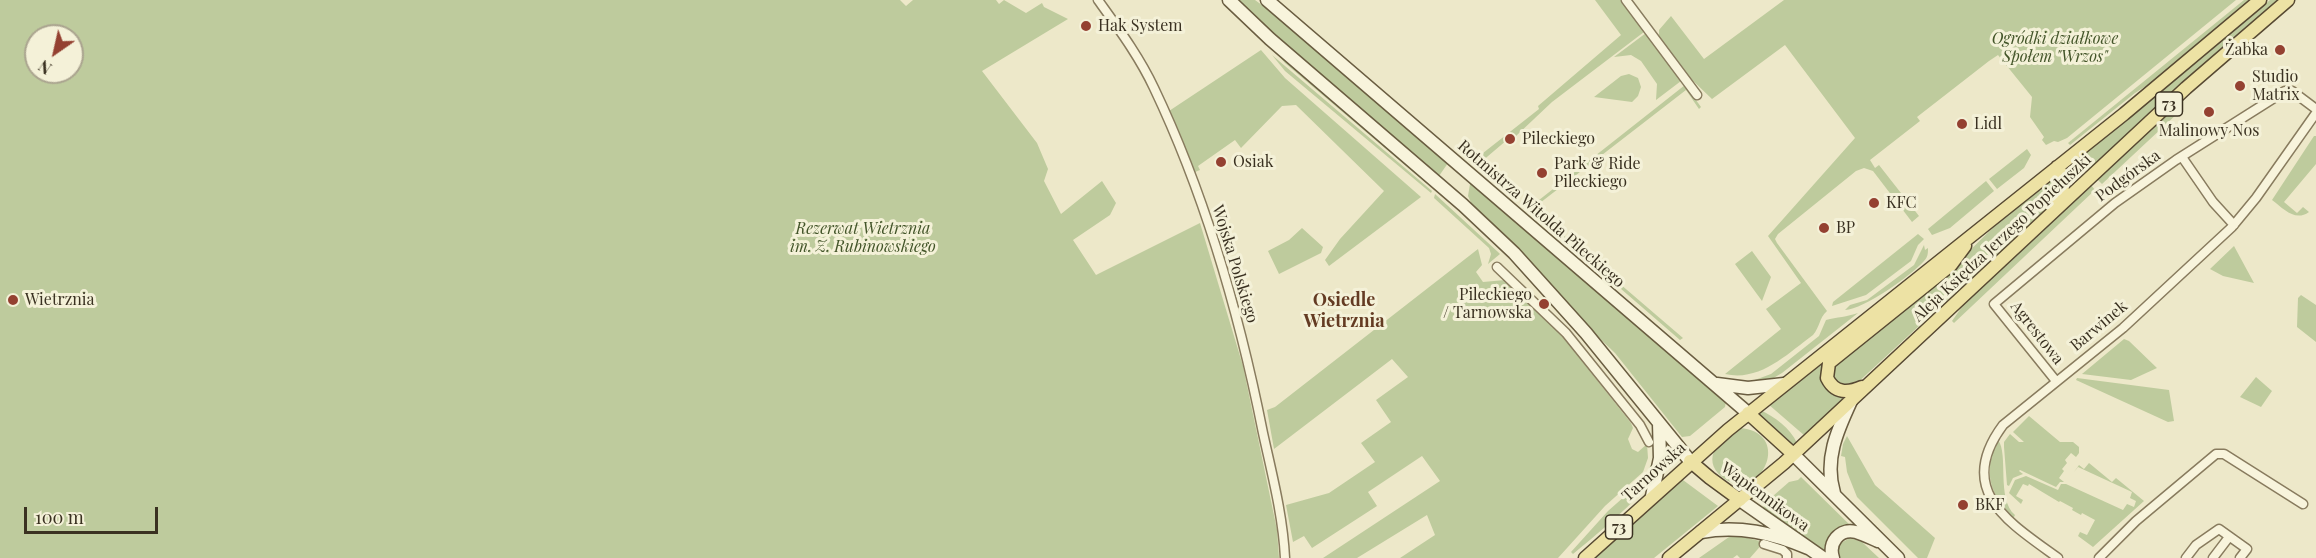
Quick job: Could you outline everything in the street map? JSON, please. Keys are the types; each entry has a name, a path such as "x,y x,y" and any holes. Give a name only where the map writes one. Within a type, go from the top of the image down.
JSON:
{"main road":[{"path":"1229,0 1270,39 1463,205 1514,254 1586,333 1690,461"},
{"name":"Rotmistrza Witolda Pileckiego","path":"1267,0 1716,384 1792,454"},
{"name":"Aleja Księdza Jerzego Popiełuszki","path":"1748,413 2124,114 2260,0"},
{"name":"Aleja Księdza Jerzego Popiełuszki","path":"1740,500 1851,401 2186,88 2288,0"},
{"path":"2054,212 2064,183 2063,175 2057,167"},
{"path":"1868,385 1851,391 1838,390 1827,378 1829,363 1951,266 1972,235"},
{"path":"1716,384 1748,388 1784,384"},
{"path":"1834,494 1830,478 1832,453 1839,426 1851,401"},
{"name":"Tarnowska","path":"1585,558 1690,461 1748,413"},
{"path":"1652,496 1660,458 1659,423"},
{"path":"1792,454 1898,558"},
{"name":"Wapiennikowa","path":"1690,461 1740,500 1823,558"},
{"name":"73","path":"1669,558 1740,500"},
{"path":"1701,532 1716,529 1744,529 1768,534 1808,548"},
{"path":"1833,558 1833,541 1841,533 1848,531 1855,531 1885,544"}],"street":[{"name":"Wojska Polskiego","path":"1098,0 1127,41 1154,87 1207,222 1248,362 1281,519 1285,558"},
{"path":"1626,0 1697,95"},
{"name":"Podgórska","path":"1994,304 2094,219 2182,157 2285,91 2290,91 2316,111"},
{"name":"Barwinek","path":"2058,558 2004,518 1989,494 1985,470 1989,448 2002,425 2123,328 2234,225 2256,198 2316,111"},
{"path":"2182,157 2213,202 2234,225"},
{"path":"1497,267 1566,333 1640,425 1644,439"},
{"name":"Agrestowa","path":"1994,304 2056,381"},
{"path":"2099,558 2136,521 2216,454 2224,454 2302,504"},
{"path":"2186,558 2196,545 2219,529 2247,549 2240,558"},
{"path":"2213,558 2229,537"},
{"path":"1764,544 1783,550 1787,558"}],"green space":[{"name":"Rezerwat Wietrznia im. Z. Rubinowskiego","path":"0,0 900,0 906,6 913,0 996,0 999,4 1004,0 1026,13 1042,3 1044,7 1068,19 982,71 1037,143 1048,169 1044,181 1061,214 1102,181 1116,203 1110,215 1073,240 1096,275 1200,223 1243,366 1277,530 1279,558 0,558"},
{"path":"1237,0 1255,0 1270,11 1448,163 1439,176 1273,35"},
{"path":"1595,0 1621,0 1644,32 1552,102 1516,136 1514,134 1481,162 1478,157 1539,109 1538,106 1621,35"},
{"name":"Ogródki działkowe Społem \"Wrzos\"","path":"1784,0 2236,0 2067,138 2046,145 2042,140 2044,137 2030,117 2032,97 1998,55 1989,61 1917,117 1920,121 1870,160 1875,168 1879,165 1919,216 1912,222 1873,171 1864,168 1856,171 1778,234 1775,239 1777,243 1827,311 1813,335 1772,365 1750,374 1725,374 1781,329 1766,309 1801,283 1768,236 1855,138 1785,45 1712,99 1687,75 1659,37 1659,30 1671,16 1704,59"},
{"path":"2244,0 2252,0 2165,74 2135,93 2070,145 2068,143"},
{"path":"2270,0 2280,0 2091,172 2079,156 2200,60"},
{"path":"1646,33 1681,81 1656,100 1657,84 1641,61 1631,55 1614,57"},
{"path":"1272,48 1431,184 1426,183 1285,63"},
{"path":"1261,50 1285,78 1421,197 1329,266 1325,260 1340,239 1384,191 1296,105 1282,106 1241,148 1235,140 1198,166 1200,170 1195,172 1169,111"},
{"path":"1272,55 1432,191 1431,193 1285,71"},
{"path":"1629,74 1638,78 1641,87 1638,96 1632,102 1594,97 1621,76"},
{"path":"1685,85 1701,107 1699,109 1686,90 1536,206 1549,223 1683,338 1680,340 1531,211 1534,204"},
{"path":"2174,108 2178,113 2102,184 2097,179"},
{"path":"2316,136 2316,164 2284,202 2297,213 2303,207 2309,212 2299,216 2294,215 2272,200"},
{"path":"2027,149 2031,155 2024,168 1997,189 1989,179"},
{"path":"2058,174 2057,190 2050,205 1855,385 1838,386 1831,369 1953,267 2014,207"},
{"path":"1986,181 1994,191 1950,228 1932,235 1928,229"},
{"path":"1470,184 1473,184 1726,401 1725,407 1690,436 1682,437 1615,353 1536,269 1473,207 1468,196"},
{"path":"2091,185 2095,190 1954,323 1952,321 1966,301"},
{"path":"1435,194 1500,254 1488,264 1491,254 1489,248 1434,198"},
{"path":"1302,228 1323,247 1321,253 1279,274 1268,251 1289,240"},
{"path":"1918,234 1924,239 1918,245 1911,261 1866,295 1832,306 1833,302"},
{"path":"1924,245 1925,250 1928,248 1926,258 1909,275 1875,298 1845,310 1850,305 1867,300 1914,265"},
{"path":"2234,246 2254,283 2223,276 2210,269"},
{"path":"1478,249 1482,265 1476,272 1483,282 1505,280 1554,326 1631,423 1633,428 1628,439 1632,449 1638,452 1647,444 1648,458 1643,472 1605,506 1558,558 1400,558 1435,535 1427,515 1357,558 1323,558 1440,481 1422,456 1368,492 1377,506 1312,548 1304,536 1293,542 1286,505 1329,493 1375,462 1361,443 1391,422 1376,400 1408,377 1392,359 1274,449 1267,410 1275,407"},
{"path":"1752,251 1771,277 1762,301 1735,264"},
{"path":"1947,261 1822,371 1849,396 1805,436 1768,404"},
{"path":"2301,295 2316,305 2316,342 2297,327 2298,298"},
{"path":"1858,313 1782,373 1770,380 1753,385 1752,381 1771,374 1819,336 1826,320"},
{"path":"2124,339 2157,368 2131,380 2082,374"},
{"path":"2256,377 2272,391 2261,407 2240,397"},
{"path":"2077,378 2169,390 2174,421 2168,422 2076,380"},
{"path":"1760,410 1790,432 1797,443 1793,447 1757,414"},
{"path":"2029,416 2060,442 2073,442 2079,447 2076,457 2071,453 2065,460 2067,463 2059,478 2064,482 2060,482 2056,487 2020,470 2023,474 2013,478 2009,486 2007,485 2004,442 2010,434 2019,442 2024,442 2013,432"},
{"path":"1740,428 1757,433 1766,442 1768,453 1766,465 1758,476 1748,482 1736,483 1722,477 1716,470 1713,456 1720,442"},
{"path":"1847,436 1875,485 1935,538 1927,558 1918,558 1857,497 1847,472 1845,457 1841,456"},
{"path":"1998,440 2003,455 2006,499 2015,515 2013,519 1999,501 1991,482 1990,462"},
{"path":"1653,461 1656,462 1651,479 1638,497 1573,554 1571,552 1608,511 1642,481"},
{"path":"2089,463 2112,482 2116,478 2144,501 2093,547 2078,536 2080,532 2087,535 2095,520 2082,513 2081,515 2072,510 2073,508 2029,484 2028,486 2023,484 2016,496 2023,500 2021,504 2009,493 2015,480 2026,476 2058,490 2061,484 2066,484 2123,510 2127,504 2134,507 2136,501 2130,498 2132,492 2078,467 2074,472 2079,465 2084,469"},
{"path":"1801,477 1853,528 1826,554 1763,508 1765,503 1789,482"},
{"path":"1677,480 1683,480 1718,506 1654,558 1593,558"},
{"path":"1729,537 1743,537 1764,542 1750,558 1740,558 1737,555 1733,558 1699,558"},
{"path":"1850,538 1862,542 1879,558 1837,558 1839,544"}],"place":[{"name":"Hak System","path":"1086,26"},
{"name":"Żabka","path":"2280,50"},
{"name":"Studio Matrix","path":"2240,86"},
{"name":"Malinowy Nos","path":"2209,112"},
{"name":"Lidl","path":"1962,124"},
{"name":"Pileckiego","path":"1510,139"},
{"name":"Osiak","path":"1221,162"},
{"name":"Park & Ride Pileckiego","path":"1542,173"},
{"name":"KFC","path":"1874,203"},
{"name":"BP","path":"1824,228"},
{"name":"Wietrznia","path":"13,300"},
{"name":"Pileckiego / Tarnowska","path":"1544,304"},
{"name":"BKF","path":"1963,505"}],"district":[{"name":"Osiedle Wietrznia","path":"1344,310"}]}
